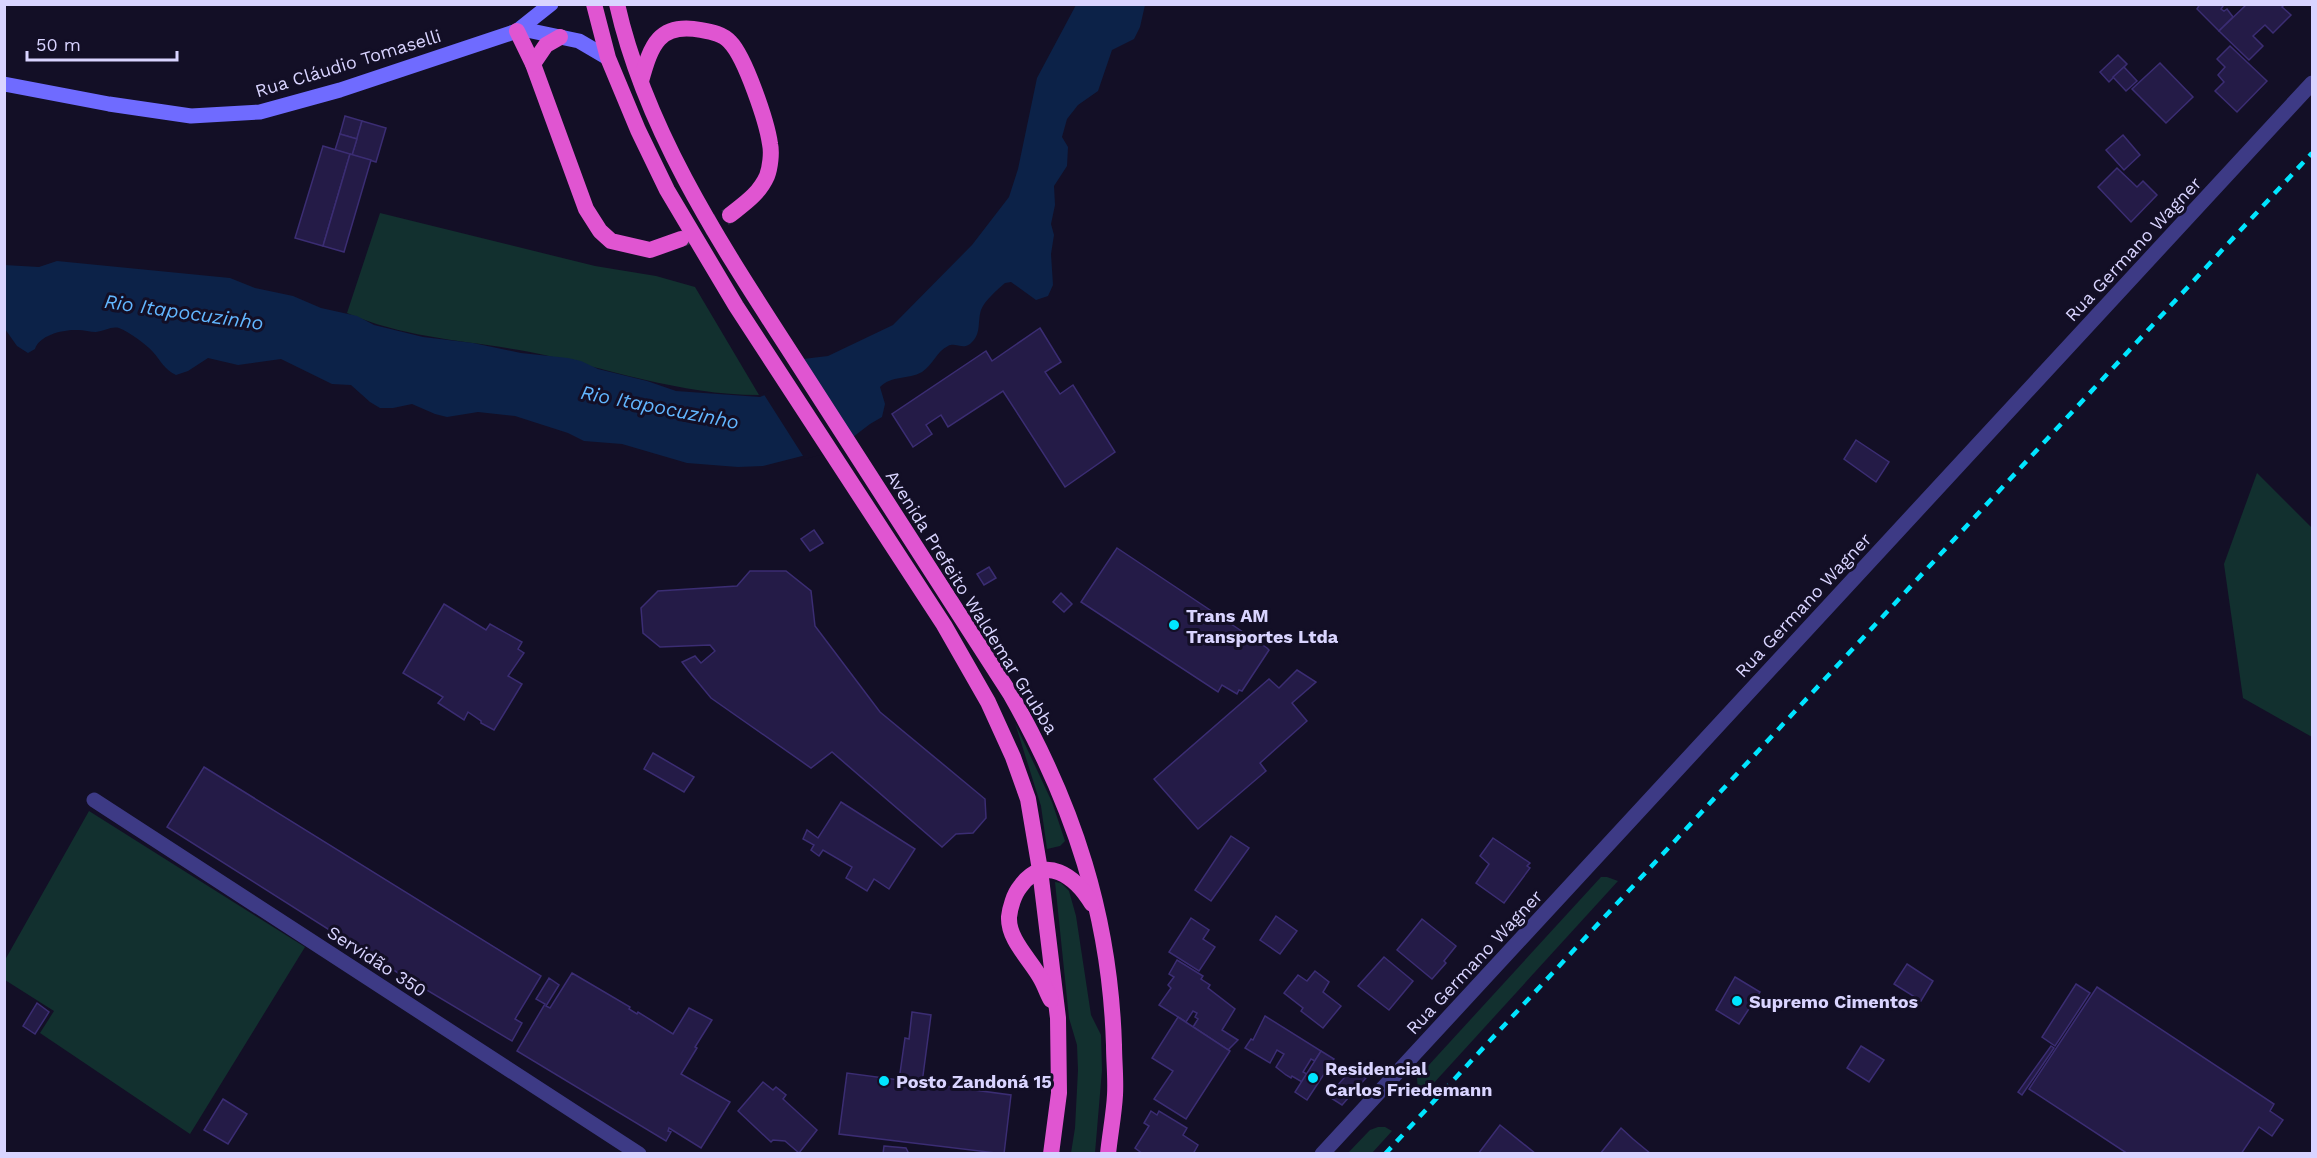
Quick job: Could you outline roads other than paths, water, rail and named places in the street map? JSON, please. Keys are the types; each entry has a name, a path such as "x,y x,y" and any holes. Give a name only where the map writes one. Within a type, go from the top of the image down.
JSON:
{"highway":[{"name":"Avenida Prefeito Waldemar Grubba","path":"594,4 609,58 638,130 667,190 736,306 932,605 993,711 1014,757 1028,799 1040,870 1058,1018 1059,1093 1051,1154"},
{"name":"Avenida Prefeito Waldemar Grubba","path":"617,4 627,44 640,81 671,151 721,242 1011,695 1039,745 1082,848 1100,916 1113,1010 1115,1094 1108,1154"},
{"path":"640,81 651,52 669,30 683,28 716,32 729,39 737,50 753,88 771,145 768,173 758,193 730,215"},
{"path":"520,30 586,209 600,231 611,241 650,250 681,239"},
{"path":"533,64 546,45 560,37"},
{"path":"1058,1018 1041,979 1013,936 1009,918 1016,892 1026,877 1040,870 1054,871 1076,882 1100,916"}],"main road":[{"name":"Rua Cláudio Tomaselli","path":"4,84 109,104 192,116 260,112 340,90 520,30 551,4"},
{"path":"520,30 579,41 609,58"}],"street":[{"name":"Rua Germano Wagner","path":"1322,1154 2313,83"},
{"name":"Servidão 350","path":"94,801 639,1154"}],"water":[{"path":"1076,5 1145,5 1140,27 1134,39 1112,50 1098,91 1078,105 1067,119 1062,137 1068,147 1067,166 1054,186 1055,205 1051,224 1054,235 1051,254 1053,285 1048,296 1036,300 1011,282 1005,283 983,306 978,332 974,340 964,346 948,346 922,372 895,379 880,387 885,404 882,417 853,437 803,359 828,356 893,325 972,245 1009,197 1018,169 1037,78"},
{"name":"Rio Itapocuzinho","path":"57,261 230,278 255,288 293,296 321,308 357,316 374,325 423,337 568,358 676,391 760,397 772,392 806,455 763,466 738,467 687,463 622,444 584,441 568,433 515,416 478,412 447,417 412,404 380,408 351,385 332,384 281,359 238,365 208,358 188,371 176,375 142,342 119,328 96,332 72,330 59,332 41,340 35,349 28,353 17,346 5,329 4,265 39,267"}],"tunnel":[{"path":"682,239 730,215"}],"railway":[{"path":"1385,1154 2312,153"}],"place":[{"name":"Trans AM Transportes Ltda","path":"1174,625"},
{"name":"Supremo Cimentos","path":"1737,1001"},
{"name":"Residencial Carlos Friedemann","path":"1313,1078"},
{"name":"Posto Zandoná 15","path":"884,1081"}]}
